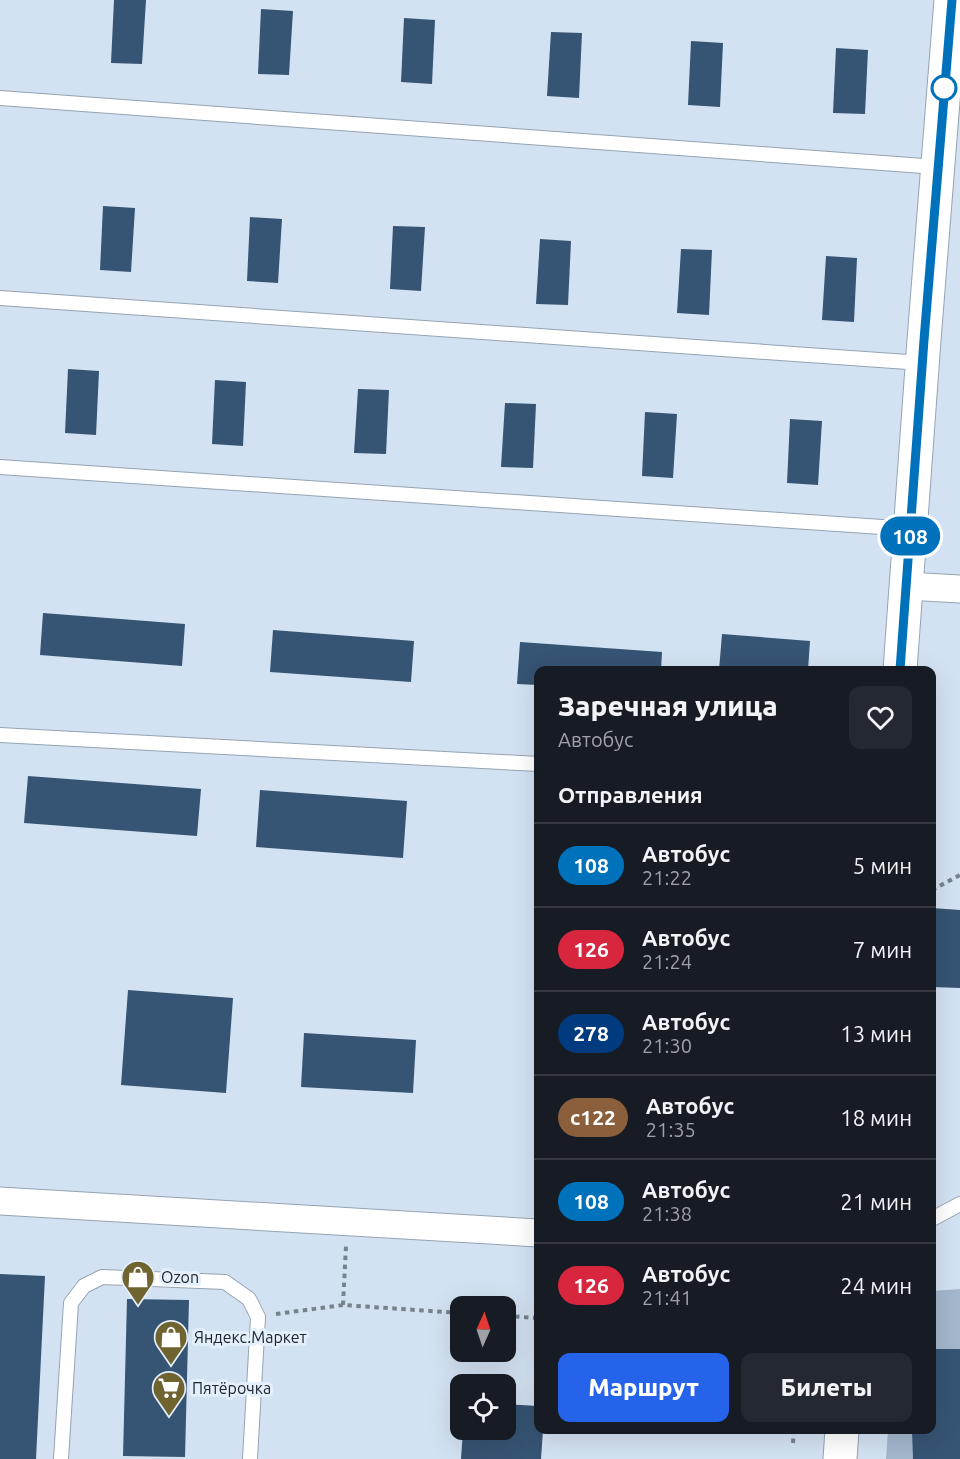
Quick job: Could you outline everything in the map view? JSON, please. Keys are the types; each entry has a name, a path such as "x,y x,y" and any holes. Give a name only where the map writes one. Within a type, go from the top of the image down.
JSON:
{"street":[{"path":"900,666 951,0"},
{"path":"907,586 960,589"},
{"path":"0,1201 534,1233"},
{"path":"840,1459 842,1434"}],"lane":[{"path":"0,98 938,167"},
{"path":"0,298 922,363"},
{"path":"0,467 911,529"},
{"path":"0,735 534,764"},
{"path":"936,1217 960,1204"},
{"path":"61,1459 71,1303 84,1286 102,1277 225,1282 249,1299 258,1317 250,1459"}],"path":[{"path":"936,888 960,875"},
{"path":"343,1305 347,1222"},
{"path":"258,1317 343,1305 450,1312"},
{"path":"516,1317 534,1318"},
{"path":"793,1443 794,1434"}],"shaded area":[{"path":"960,1289 960,1459 886,1459 888,1434 936,1434 936,1291"}],"building":[{"path":"114,0 146,0 142,64 111,63"},
{"path":"261,9 293,11 289,75 258,74"},
{"path":"404,18 435,20 432,84 401,82"},
{"path":"551,32 582,33 579,98 547,96"},
{"path":"691,41 723,43 720,107 688,105"},
{"path":"836,48 868,50 865,114 833,113"},
{"path":"103,206 135,208 131,272 100,270"},
{"path":"250,217 282,219 278,283 247,281"},
{"path":"393,226 425,227 421,291 390,289"},
{"path":"540,239 571,241 568,305 536,304"},
{"path":"681,249 712,250 709,315 677,313"},
{"path":"826,256 857,258 854,322 822,320"},
{"path":"68,369 99,371 96,435 65,433"},
{"path":"215,380 246,382 243,446 212,444"},
{"path":"358,389 389,390 386,454 354,453"},
{"path":"505,403 536,404 533,468 501,467"},
{"path":"645,412 677,414 673,478 642,476"},
{"path":"790,419 822,421 818,485 787,483"},
{"path":"43,613 185,624 182,666 40,655"},
{"path":"273,630 414,641 411,682 270,672"},
{"path":"722,634 810,641 808,666 719,666"},
{"path":"520,642 662,652 661,666 534,666 534,685 517,684"},
{"path":"28,776 201,789 197,836 24,823"},
{"path":"260,790 407,801 403,858 256,847"},
{"path":"936,908 960,910 960,988 936,987"},
{"path":"128,990 233,998 226,1093 121,1085"},
{"path":"304,1033 416,1040 413,1093 301,1087"},
{"path":"0,1274 45,1276 36,1459 0,1459"},
{"path":"127,1299 189,1300 185,1457 123,1456"},
{"path":"936,1349 960,1349 960,1459 913,1459 912,1434 936,1434"},
{"path":"516,1405 534,1406 534,1434 543,1434 541,1459 461,1459 462,1440 516,1440"}],"bus line":[{"name":"108","path":"900,666 952,0"}],"place":[{"name":"Ozon","path":"138,1306"},
{"name":"Яндекс.Маркет","path":"171,1366"},
{"name":"Пятёрочка","path":"169,1417"}]}
